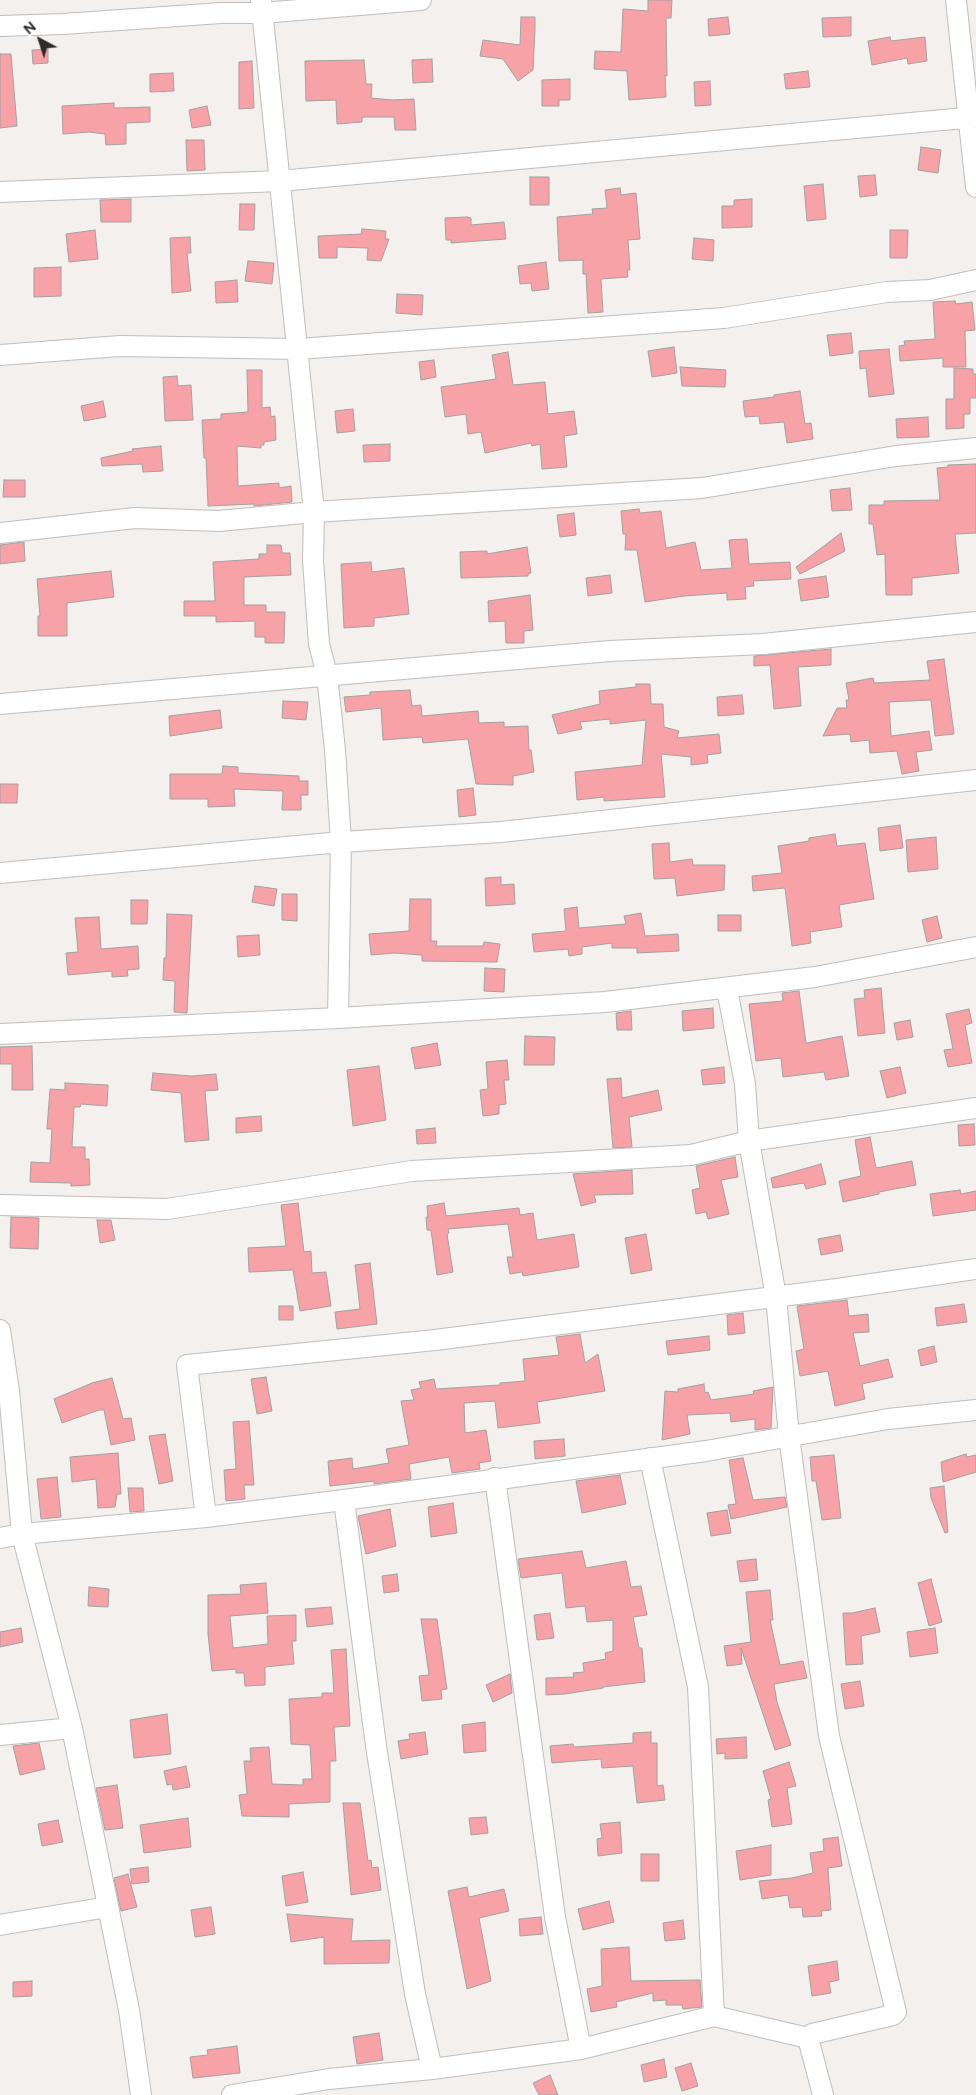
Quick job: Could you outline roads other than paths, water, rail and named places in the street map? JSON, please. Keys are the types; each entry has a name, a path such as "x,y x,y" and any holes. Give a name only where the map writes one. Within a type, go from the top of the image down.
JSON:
{"street":[{"path":"0,26 64,24 222,13 261,7 420,0"},
{"path":"956,0 972,118 976,187"},
{"path":"261,7 314,512 313,560 319,644 327,675 341,842 338,1018"},
{"path":"0,192 280,181 972,118"},
{"path":"0,355 120,346 298,349 724,318 887,292 930,290 976,280"},
{"path":"0,534 136,518 219,521 314,512 702,488 896,456 976,448"},
{"path":"0,704 610,650 763,644 976,622"},
{"path":"0,873 341,842 501,832 976,780"},
{"path":"0,1034 338,1018 605,1002 727,989 815,977 976,948"},
{"path":"727,989 745,1084 749,1141 776,1297 789,1436 829,1736 896,2012 893,2015 812,2034 808,2038"},
{"path":"0,1205 167,1209 412,1171 690,1156 749,1141 976,1108"},
{"path":"206,1517 187,1365 434,1340 776,1297 976,1269"},
{"path":"0,1330 9,1392 22,1534 72,1728 129,2010 141,2095"},
{"path":"0,1538 22,1534 206,1517 344,1500 650,1458 888,1419 976,1410"},
{"path":"650,1458 698,1687 714,2016"},
{"path":"495,1478 555,1917 581,2049"},
{"path":"344,1500 376,1746 415,1994 432,2069"},
{"path":"0,1735 72,1728"},
{"path":"0,1925 108,1907"},
{"path":"232,2095 329,2079 432,2069 581,2049 714,2016 808,2038"},
{"path":"808,2038 823,2095"}]}
